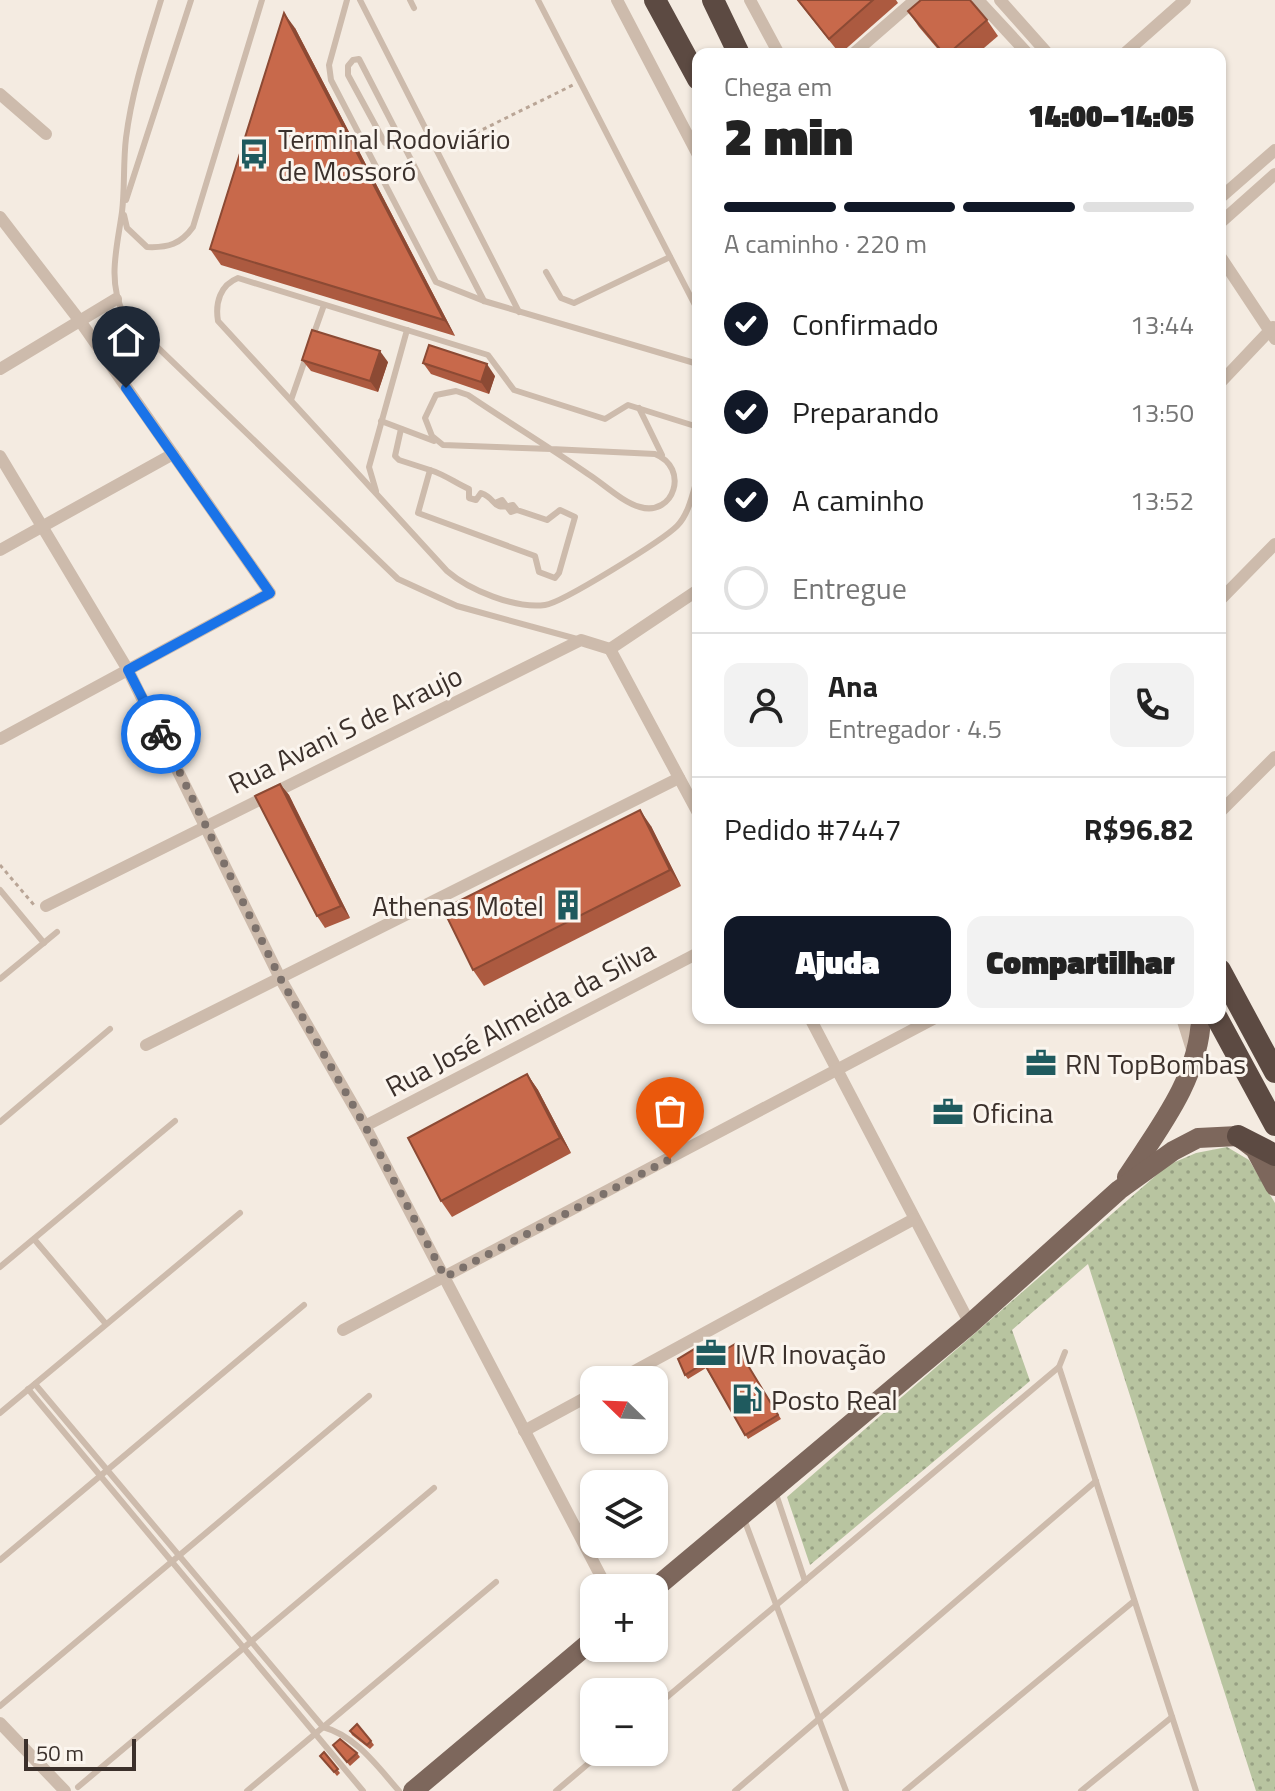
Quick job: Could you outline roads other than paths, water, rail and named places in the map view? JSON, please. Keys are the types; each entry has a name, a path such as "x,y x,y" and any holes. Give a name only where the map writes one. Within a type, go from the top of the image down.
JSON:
{"highway":[{"path":"655,0 692,69"},
{"path":"672,35 671,18 680,0"},
{"path":"711,2 736,48"},
{"path":"1226,979 1268,1041 1275,1072"},
{"path":"1220,1024 1275,1125"},
{"path":"1238,1136 1275,1155"}],"main road":[{"path":"1119,1190 1166,1118 1195,1059 1200,1024"},
{"path":"668,1578 775,1491 970,1324 1119,1190 1173,1151 1198,1138 1238,1136 1255,1149 1275,1186"},
{"path":"413,1791 580,1651"}],"street":[{"path":"617,0 692,144"},
{"path":"750,0 776,48"},
{"path":"860,48 915,0"},
{"path":"978,0 1022,48"},
{"path":"1000,0 1043,48"},
{"path":"1131,48 1185,0"},
{"path":"0,94 46,134"},
{"path":"1226,193 1275,150"},
{"path":"1226,218 1275,174"},
{"path":"0,217 80,321 270,593 0,739"},
{"path":"1226,264 1273,331 1226,377"},
{"path":"0,369 116,299"},
{"path":"0,550 173,454"},
{"path":"0,456 128,670 280,978 365,1126 600,1574"},
{"path":"1226,594 1275,544"},
{"path":"610,649 692,594"},
{"path":"581,640 610,649 692,802"},
{"name":"Rua Avani S de Araujo","path":"46,906 581,640"},
{"path":"1226,806 1275,757"},
{"path":"146,1045 679,778"},
{"name":"Rua José Almeida da Silva","path":"365,1126 692,956"},
{"path":"813,1024 970,1324"},
{"path":"343,1330 924,1024"},
{"path":"1184,1024 1195,1059"},
{"path":"644,1366 914,1219"},
{"path":"524,1431 580,1401"},
{"path":"0,1723 72,1789"}],"lane":[{"path":"161,0 131,106 114,261 116,299 124,315 398,579 457,606 581,640"},
{"path":"191,0 122,210 127,228 147,247 174,245 185,238 193,227 262,0"},
{"path":"347,0 329,65 331,80 429,273 444,287 484,301 692,362"},
{"path":"360,0 519,312"},
{"path":"410,0 414,8"},
{"path":"538,0 692,299"},
{"path":"402,143 394,146 385,143 348,75 348,66 353,60 359,59 484,301"},
{"path":"546,272 561,298 574,303 670,257"},
{"path":"692,425 628,405 605,419 514,390 488,355 238,278 224,287 218,299 218,321 458,580 484,592 526,604 547,605 678,525 692,491"},
{"path":"291,400 324,305"},
{"path":"377,494 369,467 407,330"},
{"path":"443,445 432,436 425,418 436,395 456,391 643,508 662,504 674,489 673,470 663,457 639,408"},
{"path":"381,421 443,445 648,453 663,457"},
{"path":"401,429 395,456 399,460 430,470 469,489 469,498 476,500 481,493 495,503 502,500 507,506 513,505 517,510 547,520 560,510 575,517 555,578 539,572 535,556 421,516 418,509 430,470"},
{"path":"0,890 44,943"},
{"path":"0,979 57,932"},
{"path":"0,1122 110,1029"},
{"path":"0,1267 175,1121"},
{"path":"0,1413 240,1213"},
{"path":"34,1239 106,1324"},
{"path":"0,1560 304,1305"},
{"path":"668,1696 1059,1367 1065,1352"},
{"path":"1059,1367 1196,1791"},
{"path":"31,1387 108,1471 323,1727 341,1732 353,1742 399,1791"},
{"path":"31,1387 101,1476 363,1791"},
{"path":"0,1706 369,1396"},
{"path":"735,1791 1096,1481"},
{"path":"72,1789 434,1488"},
{"path":"775,1491 805,1581"},
{"path":"743,1516 846,1791"},
{"path":"247,1791 496,1582"},
{"path":"905,1791 1134,1601"},
{"path":"1081,1791 1172,1717"},
{"path":"556,1791 585,1766"}],"place":[{"name":"Terminal Rodoviário de Mossoró","path":"254,154"},
{"name":"Athenas Motel","path":"568,905"},
{"name":"RN TopBombas","path":"1041,1063"},
{"name":"Oficina","path":"948,1112"},
{"name":"IVR Inovação","path":"711,1353"},
{"name":"Posto Real","path":"747,1399"}]}
